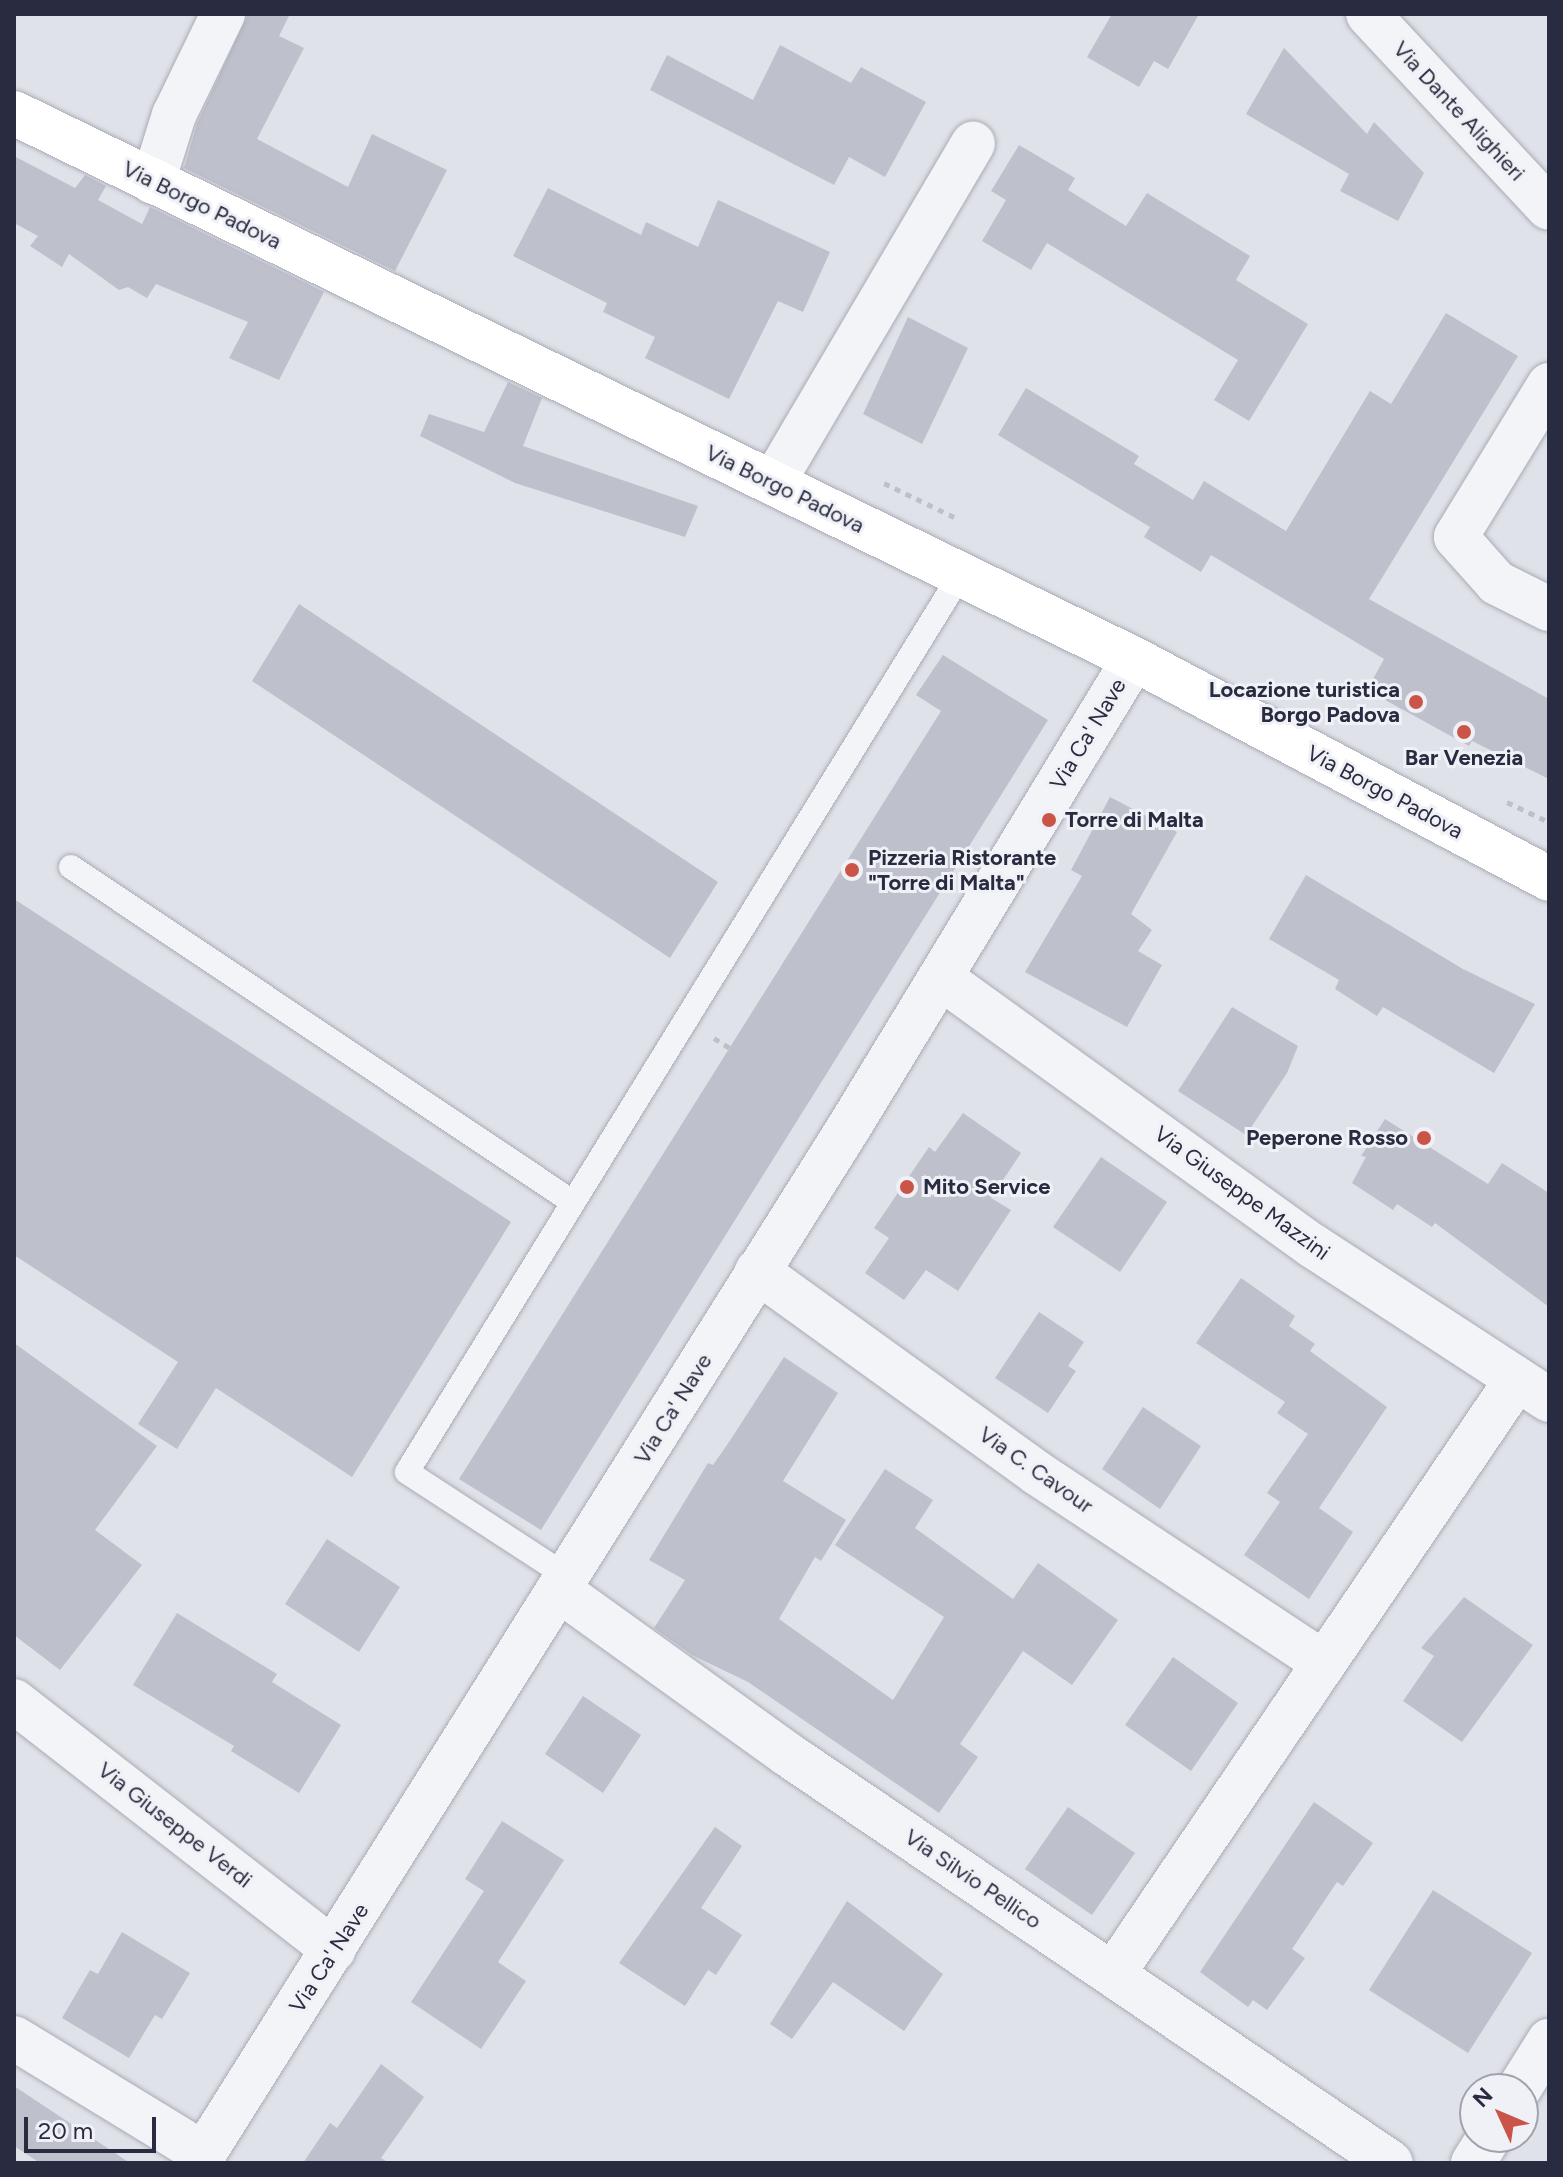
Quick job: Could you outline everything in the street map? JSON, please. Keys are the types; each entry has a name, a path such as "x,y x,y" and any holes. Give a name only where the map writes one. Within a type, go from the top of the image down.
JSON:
{"street":[{"path":"153,182 174,115 223,14"},
{"name":"Via Dante Alighieri","path":"1368,14 1549,208"},
{"name":"Via Borgo Padova","path":"14,113 1134,659 1549,879"},
{"path":"773,483 973,143"},
{"path":"1549,385 1456,537 1497,583 1549,609"},
{"name":"Via Ca' Nave","path":"14,2038 201,2158 564,1584 941,978 1134,659"},
{"name":"Via Giuseppe Mazzini","path":"941,978 1313,1246 1533,1390"},
{"name":"Via C. Cavour","path":"757,1271 1037,1473 1321,1661"},
{"path":"1113,1974 1321,1661 1533,1390"},
{"name":"Via Silvio Pellico","path":"564,1584 787,1754 1391,2163"},
{"name":"Via Giuseppe Verdi","path":"14,1701 334,1950"},
{"path":"1529,2073 1549,2041"}],"lane":[{"path":"564,1584 407,1472 571,1201 961,574"},
{"path":"71,867 571,1201"}],"building":[{"path":"248,14 290,14 279,36 304,48 257,139 348,187 372,134 447,170 395,271 184,168 197,124"},
{"path":"1112,14 1199,14 1168,69 1154,61 1139,87 1087,57"},
{"path":"780,45 851,83 861,67 926,102 885,177 849,157 834,185 650,90 667,55 753,100"},
{"path":"1284,48 1367,134 1374,122 1424,173 1398,221 1340,191 1349,174 1246,114"},
{"path":"1019,145 1075,178 1068,190 1126,226 1147,193 1250,256 1236,280 1308,324 1249,421 1214,400 1238,360 1047,243 1031,270 982,241 1006,200 991,191"},
{"path":"14,156 75,188 85,175 106,186 98,200 142,224 150,207 324,292 279,380 229,358 248,322 156,284 147,298 128,287 119,290 69,254 62,267 30,246 38,236 14,223"},
{"path":"548,188 641,235 646,222 698,247 718,200 830,252 803,312 778,301 729,399 645,358 655,337 603,312 607,303 513,256"},
{"path":"1446,313 1518,356 1369,599 1549,699 1549,779 1472,741 1469,746 1367,690 1384,659 1211,555 1201,572 1144,537 1150,527 998,435 1026,388 1139,456 1134,464 1193,500 1204,481 1286,531 1370,391 1391,404"},
{"path":"908,317 968,348 922,444 863,414"},
{"path":"508,382 542,398 523,446 698,506 685,537 515,483 420,436 429,414 484,432"},
{"path":"299,604 718,882 670,958 252,681"},
{"path":"943,655 1048,720 541,1530 459,1479 941,711 916,695"},
{"path":"1110,797 1177,832 1131,914 1152,930 1138,951 1162,965 1127,1027 1025,972 1082,876 1071,870"},
{"path":"1306,875 1463,969 1535,1004 1494,1073 1383,1007 1377,1016 1335,989 1339,980 1269,939"},
{"path":"14,899 511,1222 352,1477 216,1388 177,1449 138,1424 178,1362 14,1255"},
{"path":"1232,1007 1298,1046 1287,1073 1246,1135 1178,1091"},
{"path":"963,1113 1021,1153 991,1198 1011,1210 958,1291 926,1270 904,1300 865,1273 889,1238 874,1228 929,1147 935,1152"},
{"path":"1385,1119 1488,1184 1502,1163 1549,1193 1549,1307 1435,1223 1432,1227 1397,1204 1393,1210 1352,1183 1366,1157 1361,1156"},
{"path":"1101,1157 1167,1202 1120,1272 1053,1227"},
{"path":"1241,1278 1295,1316 1289,1326 1315,1344 1310,1351 1387,1407 1319,1508 1353,1532 1309,1599 1244,1555 1280,1502 1267,1493 1308,1434 1277,1413 1285,1402 1196,1343"},
{"path":"1039,1312 1084,1342 1068,1366 1076,1371 1048,1413 995,1378"},
{"path":"14,1343 157,1446 95,1530 142,1565 60,1670 14,1635"},
{"path":"784,1357 838,1393 783,1481 846,1520 821,1561 815,1557 779,1619 893,1700 944,1617 835,1545 885,1469 933,1500 915,1528 1013,1599 1038,1563 1118,1620 1072,1685 1023,1651 960,1744 978,1757 939,1813 748,1682 692,1655 654,1628 685,1580 649,1560 708,1463 713,1465"},
{"path":"1143,1407 1201,1446 1160,1509 1102,1469"},
{"path":"327,1539 400,1587 359,1652 285,1604"},
{"path":"1464,1597 1533,1645 1462,1742 1403,1701 1434,1656 1421,1648"},
{"path":"177,1613 277,1674 272,1682 341,1725 299,1793 231,1751 234,1746 133,1685"},
{"path":"1173,1657 1238,1703 1191,1771 1125,1725"},
{"path":"583,1696 641,1735 603,1793 545,1754"},
{"path":"1314,1802 1373,1843 1343,1886 1337,1882 1292,1949 1305,1958 1267,2010 1253,2000 1248,2007 1200,1972"},
{"path":"1068,1807 1135,1853 1092,1915 1025,1869"},
{"path":"502,1821 564,1860 498,1962 526,1981 481,2049 411,2002 484,1891 465,1879"},
{"path":"715,1827 742,1846 701,1908 742,1935 716,1975 708,1970 685,2006 619,1963"},
{"path":"1433,1890 1532,1953 1468,2053 1369,1990"},
{"path":"847,1901 943,1974 904,2031 833,1982 792,2039 770,2024"},
{"path":"122,1932 190,1973 162,2019 155,2015 129,2058 62,2018 90,1970 98,1974"},
{"path":"381,2064 424,2097 381,2158 389,2163 303,2163 330,2123 337,2128"},
{"path":"14,2086 130,2163 40,2163 14,2146"}],"place":[{"name":"Locazione turistica Borgo Padova","path":"1416,702"},
{"name":"Bar Venezia","path":"1464,732"},
{"name":"Torre di Malta","path":"1049,820"},
{"name":"Pizzeria Ristorante \"Torre di Malta\"","path":"852,870"},
{"name":"Peperone Rosso","path":"1424,1138"},
{"name":"Mito Service","path":"907,1187"}]}
